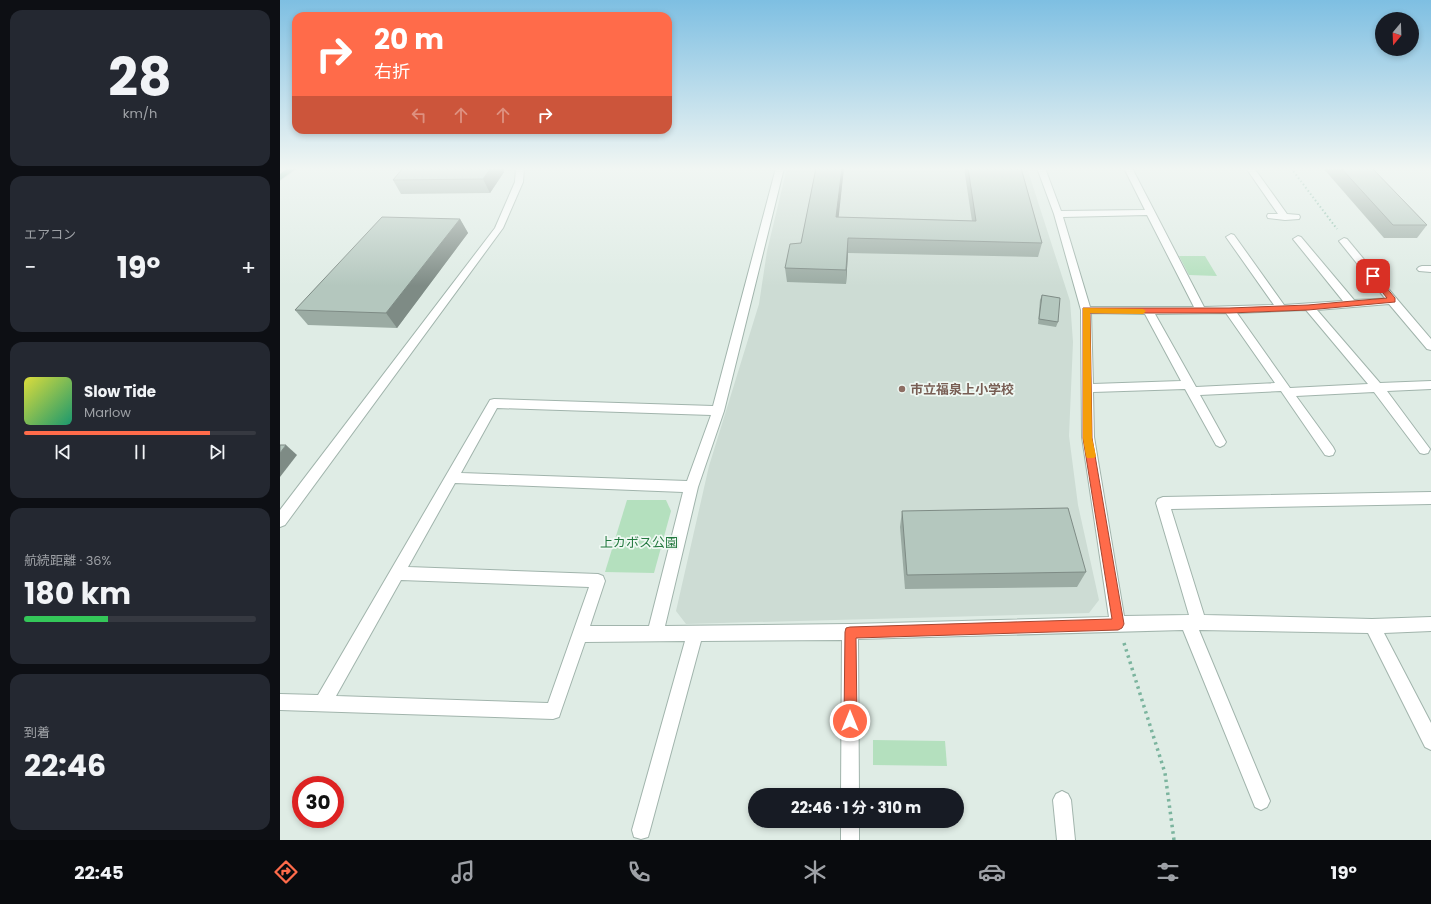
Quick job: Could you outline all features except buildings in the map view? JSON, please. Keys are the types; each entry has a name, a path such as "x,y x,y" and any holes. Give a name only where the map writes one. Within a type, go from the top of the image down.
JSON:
{"street":[{"path":"280,520 499,228 508,207"},
{"path":"655,634 691,487 718,411 770,207"},
{"path":"1055,207 1086,310 1088,438 1118,624"},
{"path":"1148,207 1200,310"},
{"path":"1278,207 1285,217"},
{"path":"1058,214 1150,212"},
{"path":"1271,216 1296,217"},
{"path":"1231,237 1280,307"},
{"path":"1298,239 1351,304"},
{"path":"1344,241 1431,346"},
{"path":"1086,310 1149,312 1280,307 1308,308 1392,300"},
{"path":"1308,308 1377,387 1424,449"},
{"path":"1229,310 1329,451"},
{"path":"1149,312 1220,442"},
{"path":"1087,388 1286,390 1431,385"},
{"path":"323,703 494,403 718,411"},
{"path":"451,478 691,487"},
{"path":"1261,801 1193,622 1163,503 1431,498"},
{"path":"280,702 553,711 598,582 398,573"},
{"path":"580,634 850,632 1193,622 1372,626 1431,624"},
{"path":"1372,626 1431,741"},
{"path":"850,632 850,788"},
{"path":"641,830 695,634"},
{"path":"1062,800 1066,840"},
{"path":"850,828 850,840"}],"path":[{"path":"1321,207 1345,239 1344,241"},
{"path":"1118,624 1166,773 1174,840"}],"shaded area":[{"name":"市立福泉上小学校","path":"778,207 1040,207 1070,301 1073,342 1069,436 1078,505 1099,600 1089,613 686,624 676,611 709,466 759,304 767,251"}],"green space":[{"path":"1179,256 1205,256 1217,276 1189,275"},
{"name":"上カボス公園","path":"627,500 666,500 671,511 654,573 605,572"},
{"path":"873,740 945,741 947,766 873,765"}],"slow traffic":[{"path":"1091,456 1088,438 1088,346 1086,310 1143,311"}],"place":[{"name":"市立福泉上小学校","path":"902,389"}],"route":[{"path":"850,721 850,632 1118,624 1088,438 1088,346 1086,310 1149,312 1280,307 1308,308 1392,300 1373,276"}]}
